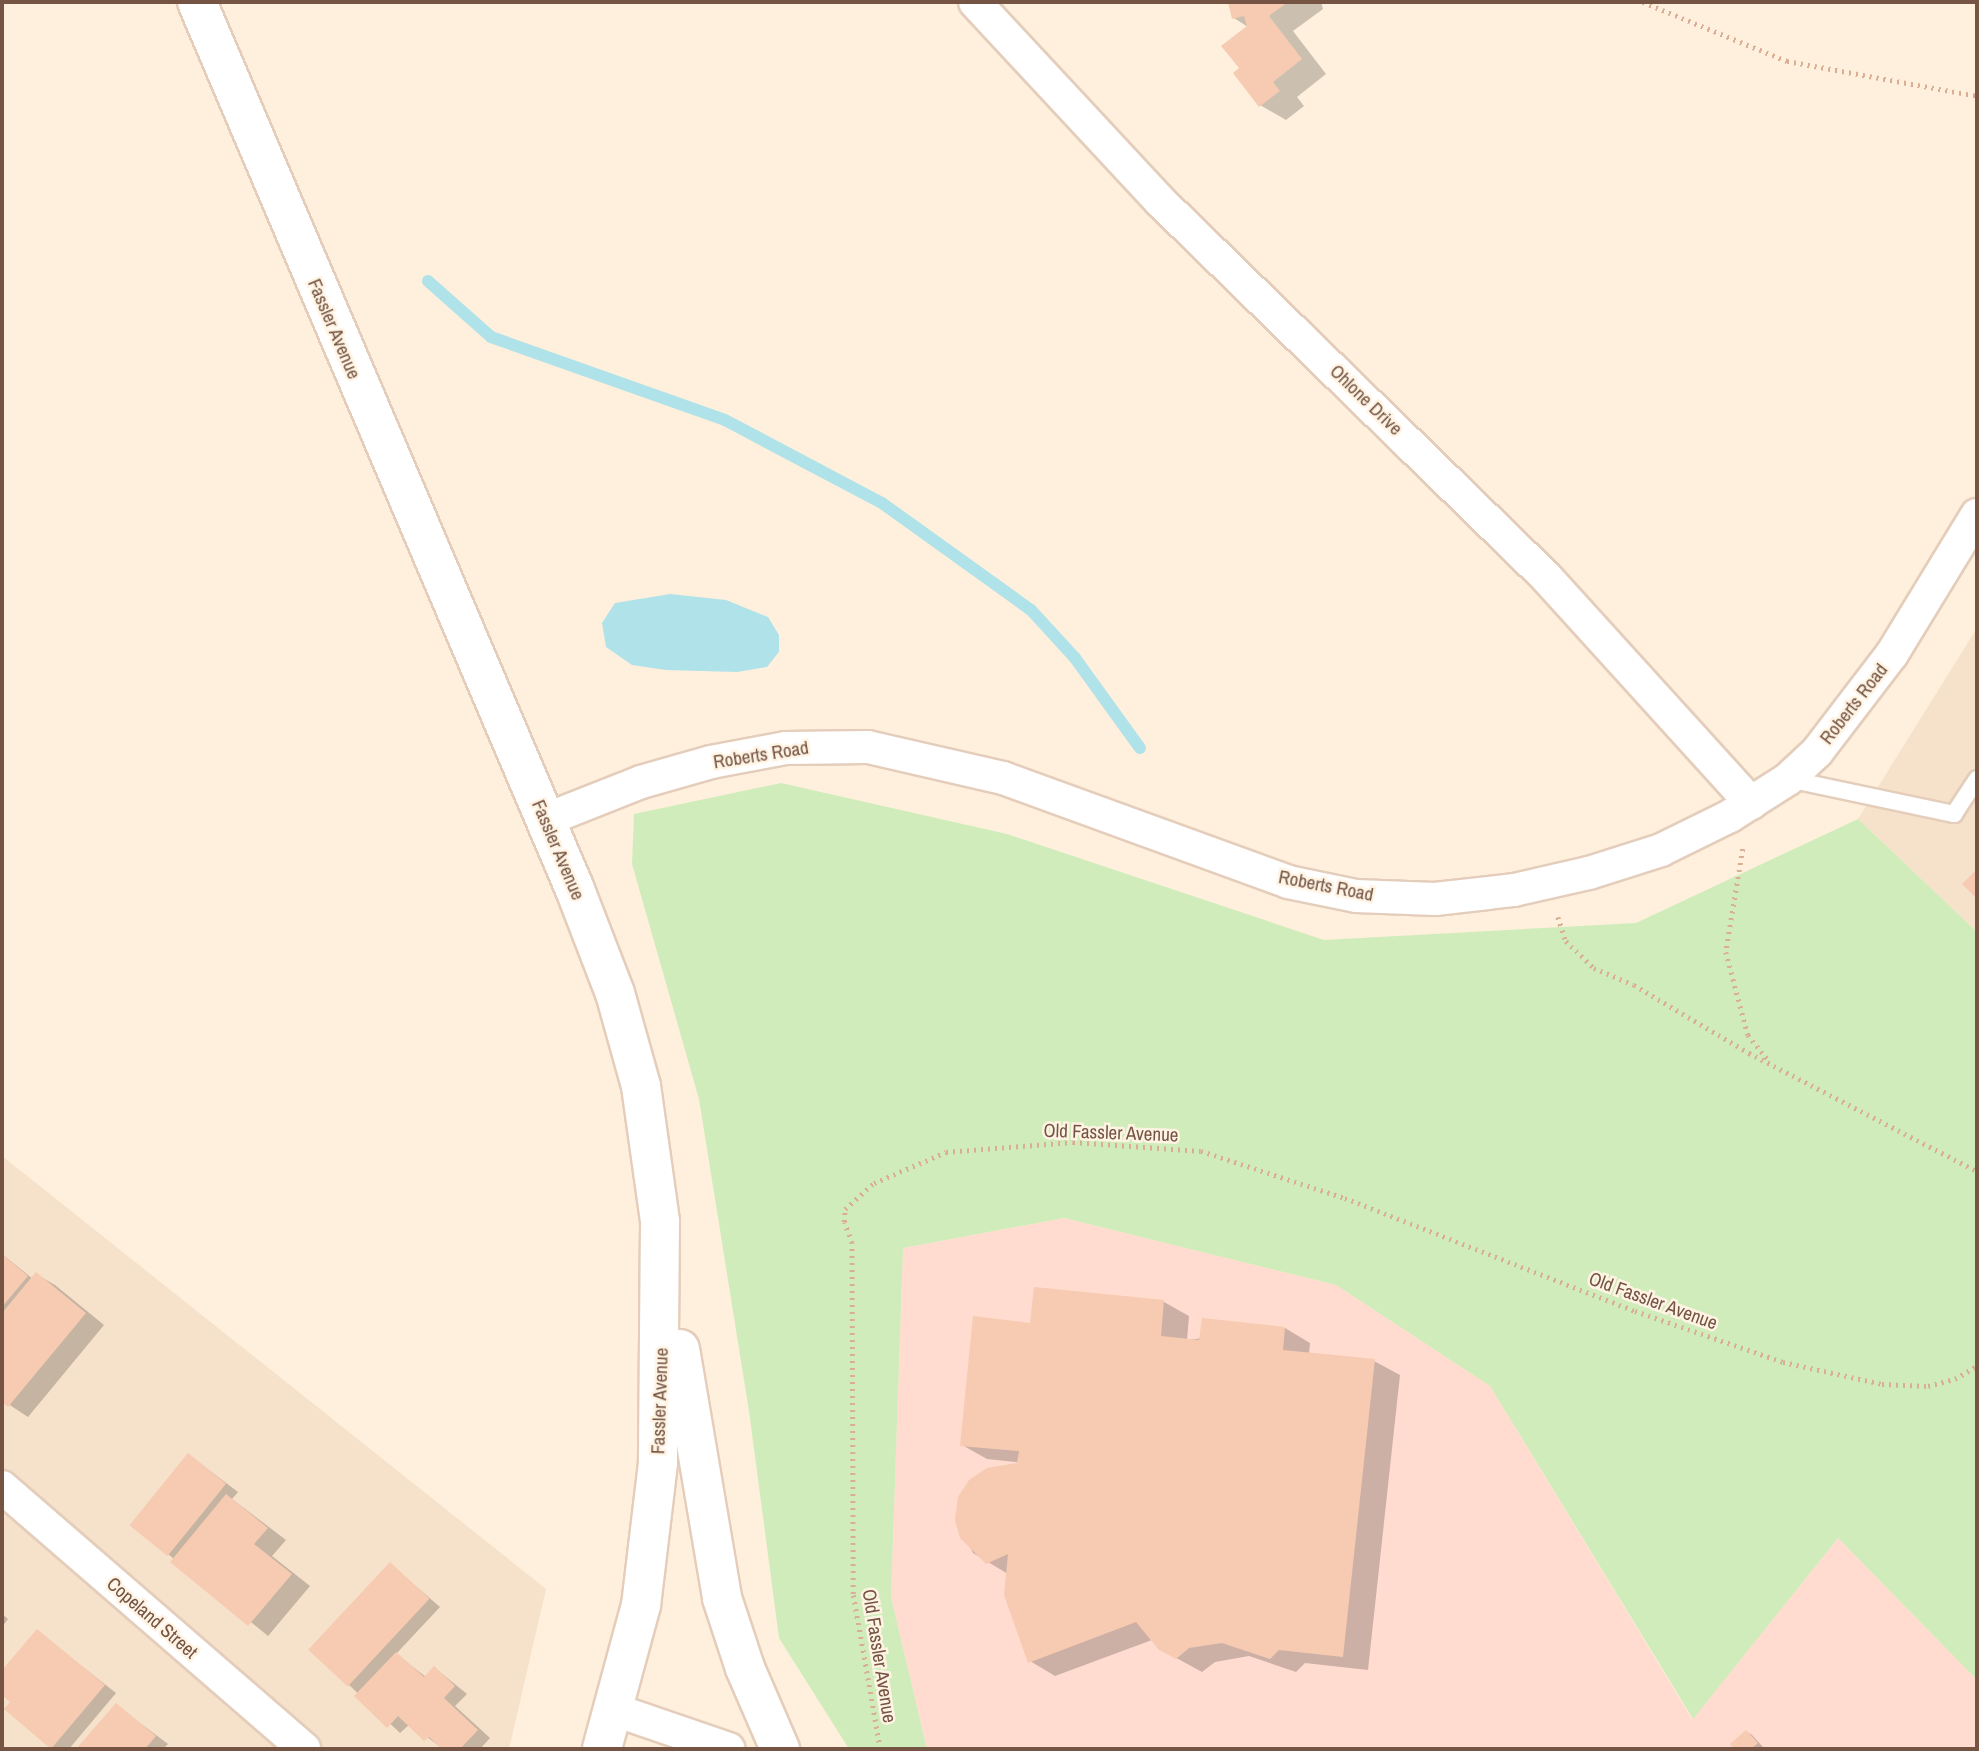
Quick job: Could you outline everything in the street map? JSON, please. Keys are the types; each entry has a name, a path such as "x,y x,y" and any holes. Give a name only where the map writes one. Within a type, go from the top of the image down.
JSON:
{"street":[{"name":"Fassler Avenue","path":"197,2 596,941 629,1040 650,1136 660,1222 661,1381 655,1508 641,1605 615,1710 602,1749"},
{"name":"Ohlone Drive","path":"975,2 1160,201 1547,578 1751,803"},
{"name":"Roberts Road","path":"545,820 640,782 711,762 786,748 869,747 1003,778 1160,839 1302,885 1356,896 1435,899 1546,883 1661,850 1751,803 1788,779 1816,752 1892,654 1977,514"},
{"path":"660,1222 722,1598 744,1668 780,1749"},
{"name":"Copeland Street","path":"2,1487 303,1749"},
{"path":"615,1710 729,1749"}],"lane":[{"path":"1788,779 1954,814 1977,779"}],"path":[{"path":"1643,2 1787,61 1977,96"},
{"path":"1751,803 1726,953 1748,1035 1770,1063"},
{"path":"1546,883 1566,941 1594,968 1634,985 1770,1063 1977,1171"},
{"name":"Old Fassler Avenue","path":"880,1749 853,1594 852,1243 844,1222 845,1209 874,1184 946,1152 1073,1142 1201,1152 1345,1198 1635,1311 1783,1362 1882,1384 1928,1386 1955,1378 1977,1366"}],"shaded area":[{"path":"1977,628 1977,932 1858,819"},
{"path":"2,1156 546,1589 509,1749 2,1749"},
{"path":"1064,1218 1336,1285 1490,1386 1692,1719 1838,1538 1977,1680 1977,1749 927,1749 891,1597 903,1248"}],"green space":[{"path":"781,783 1007,834 1324,940 1636,923 1858,819 1977,932 1977,1680 1838,1538 1693,1719 1490,1386 1336,1285 1064,1218 903,1248 891,1597 927,1749 849,1749 779,1638 749,1411 699,1099 632,864 634,814"}],"water":[{"path":"670,594 726,600 768,617 779,635 779,652 767,667 737,672 666,670 632,665 606,647 602,623 615,603"}],"building":[{"path":"1228,2 1288,2 1269,16 1302,59 1273,82 1280,91 1259,107 1233,73 1239,68 1221,46 1247,26 1244,16 1232,19"},
{"path":"1977,869 1977,899 1962,884"},
{"path":"2,1254 28,1276 2,1307"},
{"path":"36,1272 86,1313 8,1407 2,1402 2,1313"},
{"path":"1034,1287 1164,1300 1161,1336 1199,1340 1202,1318 1285,1327 1283,1350 1375,1359 1343,1657 1279,1650 1270,1659 1222,1643 1189,1648 1176,1659 1159,1650 1136,1622 1028,1663 1004,1595 1008,1554 986,1564 960,1538 955,1520 958,1497 969,1480 987,1468 1017,1463 1019,1451 960,1446 973,1316 1030,1323"},
{"path":"188,1453 226,1484 168,1556 129,1525"},
{"path":"226,1494 268,1528 254,1544 292,1574 248,1626 170,1562"},
{"path":"390,1562 429,1599 348,1687 308,1650"},
{"path":"37,1629 105,1685 51,1749 4,1709 10,1702 2,1695 2,1670"},
{"path":"396,1652 424,1677 434,1666 455,1686 444,1698 478,1730 460,1749 442,1749 429,1737 424,1741 398,1716 387,1728 354,1696"},
{"path":"116,1703 156,1736 145,1749 76,1749"},
{"path":"1746,1730 1758,1743 1751,1749 1734,1749 1730,1744"}],"waterway":[{"path":"428,281 491,337 725,420 882,503 1031,610 1075,658 1140,748"}]}
